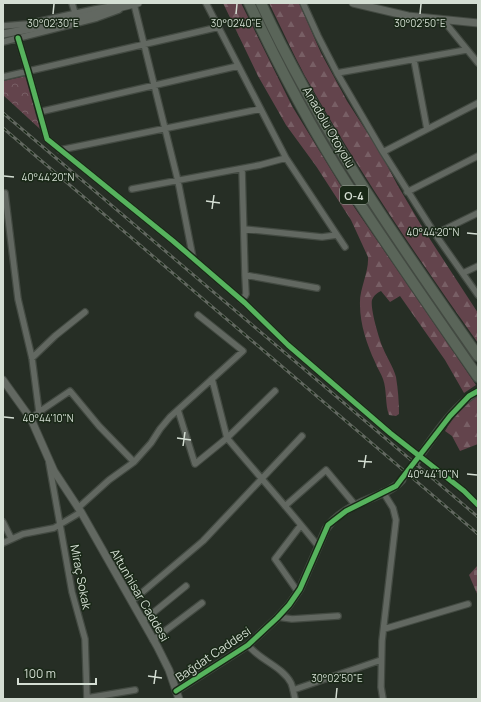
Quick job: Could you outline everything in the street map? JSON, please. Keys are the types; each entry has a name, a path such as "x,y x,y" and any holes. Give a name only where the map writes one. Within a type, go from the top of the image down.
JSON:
{"highway":[{"name":"Anadolu Otoyolu","path":"248,3 267,43 305,114 346,183 478,377"},
{"name":"Anadolu Otoyolu","path":"261,3 309,99 357,178 478,356"}],"street":[{"path":"72,3 75,13"},
{"path":"3,26 26,24 101,8 136,3"},
{"path":"3,34 136,3"},
{"path":"3,42 97,18 136,3"},
{"path":"136,3 144,44 178,181 193,258"},
{"path":"206,3 286,158 345,247"},
{"path":"303,3 318,36 383,152 407,192 478,295"},
{"path":"353,3 382,7 408,16 478,24"},
{"path":"443,20 478,63"},
{"path":"3,78 219,27"},
{"path":"18,38 47,139 193,258 241,300 288,345 418,459 464,491 478,505"},
{"path":"338,73 466,50"},
{"path":"414,60 427,129"},
{"path":"39,112 238,66"},
{"path":"383,152 478,103"},
{"path":"60,150 260,109"},
{"path":"407,192 478,156"},
{"path":"132,189 242,169 286,158"},
{"path":"241,300 246,294 242,169"},
{"path":"5,193 18,298 32,358 39,412"},
{"path":"435,234 478,213"},
{"path":"244,229 322,237 336,235"},
{"path":"3,235 9,231"},
{"path":"463,273 478,266"},
{"path":"245,275 317,288"},
{"path":"32,358 55,336 85,312"},
{"path":"3,543 11,538 23,534 60,526 80,510 109,480 134,462 151,444 165,423 243,351 198,315"},
{"path":"212,378 227,438 318,546"},
{"name":"Altunhisar Caddesi","path":"3,380 31,419 48,459 80,510 154,640 170,670 179,699"},
{"path":"31,419 70,391 99,426 134,462"},
{"path":"178,410 195,464 227,438 275,391"},
{"path":"418,459 458,408 469,396 477,392"},
{"path":"132,602 203,541 302,436"},
{"name":"Miraç Sokak","path":"48,459 72,592 84,639 87,698"},
{"path":"285,506 326,470 356,506"},
{"name":"Bağdat Caddesi","path":"176,691 248,645 289,605 298,592 328,525 337,517 396,486 402,480"},
{"path":"383,492 394,508 396,520 381,660 381,687 383,699"},
{"path":"3,522 11,538"},
{"path":"298,592 275,559 301,525"},
{"path":"143,621 186,586"},
{"path":"154,640 202,603"},
{"path":"384,629 468,604"},
{"path":"278,617 292,619 338,616"},
{"path":"248,645 253,652 284,675 290,682 295,699"},
{"path":"293,690 381,660"},
{"path":"87,698 135,690"}],"green space":[{"path":"223,3 241,3 292,106 350,201 476,385 464,393 445,360 400,296 390,302 381,291 376,294 372,300 372,310 381,344 396,377 399,400 399,414 396,416 389,415 383,379 369,349 361,320 360,299 367,269 368,257 351,220 316,166 286,125 258,76"},
{"path":"269,3 299,3 321,53 347,101 381,154 424,230 478,313 478,343 410,245 345,145 305,76"},
{"path":"26,76 40,129 3,95 3,81"},
{"path":"478,396 478,444 460,451 452,436 445,431 459,411"},
{"path":"478,565 478,596 469,575"}],"tunnel":[{"path":"402,480 416,462"}],"railway":[{"path":"3,113 478,517"},
{"path":"3,128 478,534"}],"cycle path":[{"path":"18,38 47,139 173,241 245,303 288,345 390,433 464,491 478,505"},
{"path":"176,691 248,645 277,618 289,605 300,589 328,525 346,511 396,486 450,416 469,396 478,391"}]}
